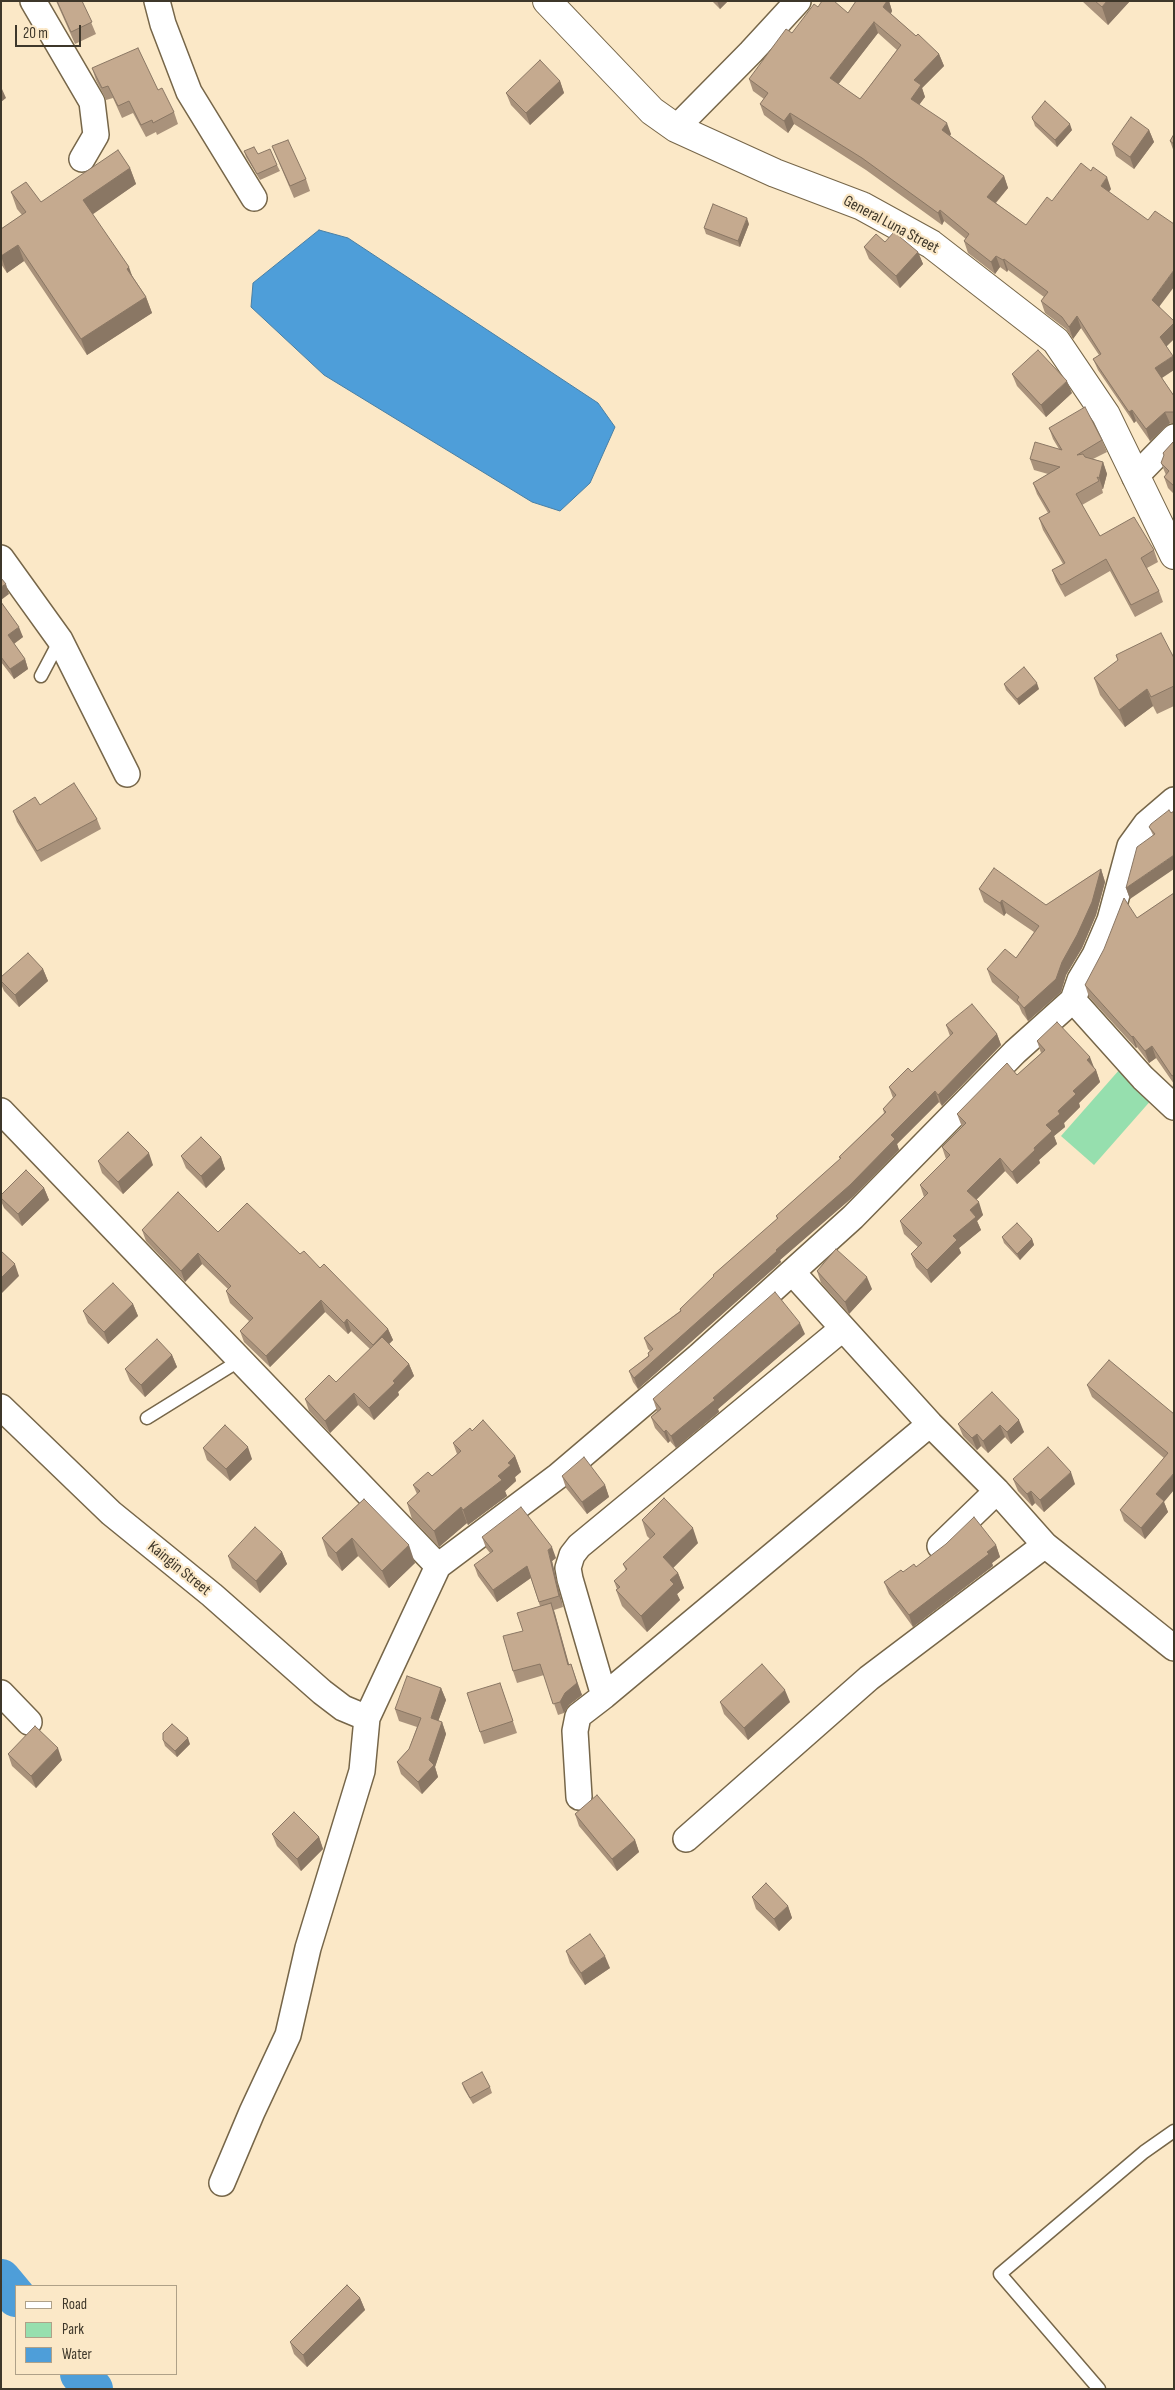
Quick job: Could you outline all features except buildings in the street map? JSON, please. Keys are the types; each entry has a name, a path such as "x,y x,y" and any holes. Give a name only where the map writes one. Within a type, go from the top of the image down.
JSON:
{"street":[{"path":"33,1 92,102 96,135 82,159"},
{"path":"157,1 162,24 189,92 254,198"},
{"name":"General Luna Street","path":"547,1 652,111 676,128 775,173 862,206 931,244 1056,341 1106,415 1174,555"},
{"path":"676,128 798,1"},
{"path":"1136,477 1174,436"},
{"path":"1,558 60,640 127,774"},
{"path":"222,2183 252,2112 288,2035 308,1948 362,1771 367,1718 438,1566 558,1476 699,1356 854,1217 1015,1052 1073,1000 1080,980 1096,955 1110,920 1130,846 1146,824 1174,800"},
{"path":"1073,1000 1143,1078 1174,1107"},
{"path":"1,1111 242,1359 438,1566"},
{"path":"792,1272 930,1424 997,1491 1045,1545 1174,1648"},
{"path":"604,1696 570,1579 568,1568 572,1556 579,1546 842,1329"},
{"name":"Kaingin Street","path":"1,1406 111,1513 212,1595 314,1686 343,1708 367,1718"},
{"path":"579,1797 575,1731 578,1716 930,1424"},
{"path":"940,1546 997,1491"},
{"path":"686,1839 869,1678 1045,1545"},
{"path":"1,1693 28,1722"}],"lane":[{"path":"41,676 60,640"},
{"path":"147,1418 242,1359"},
{"path":"1099,2389 1000,2274 1144,2152 1174,2131"}],"green space":[{"path":"1120,1069 1153,1098 1094,1165 1061,1136"}],"water":[{"path":"319,230 348,238 598,403 615,427 590,483 560,511 532,502 324,375 251,307 253,283"}],"waterway":[{"path":"1,2279 15,2296"},
{"path":"81,2375 93,2389"}]}
